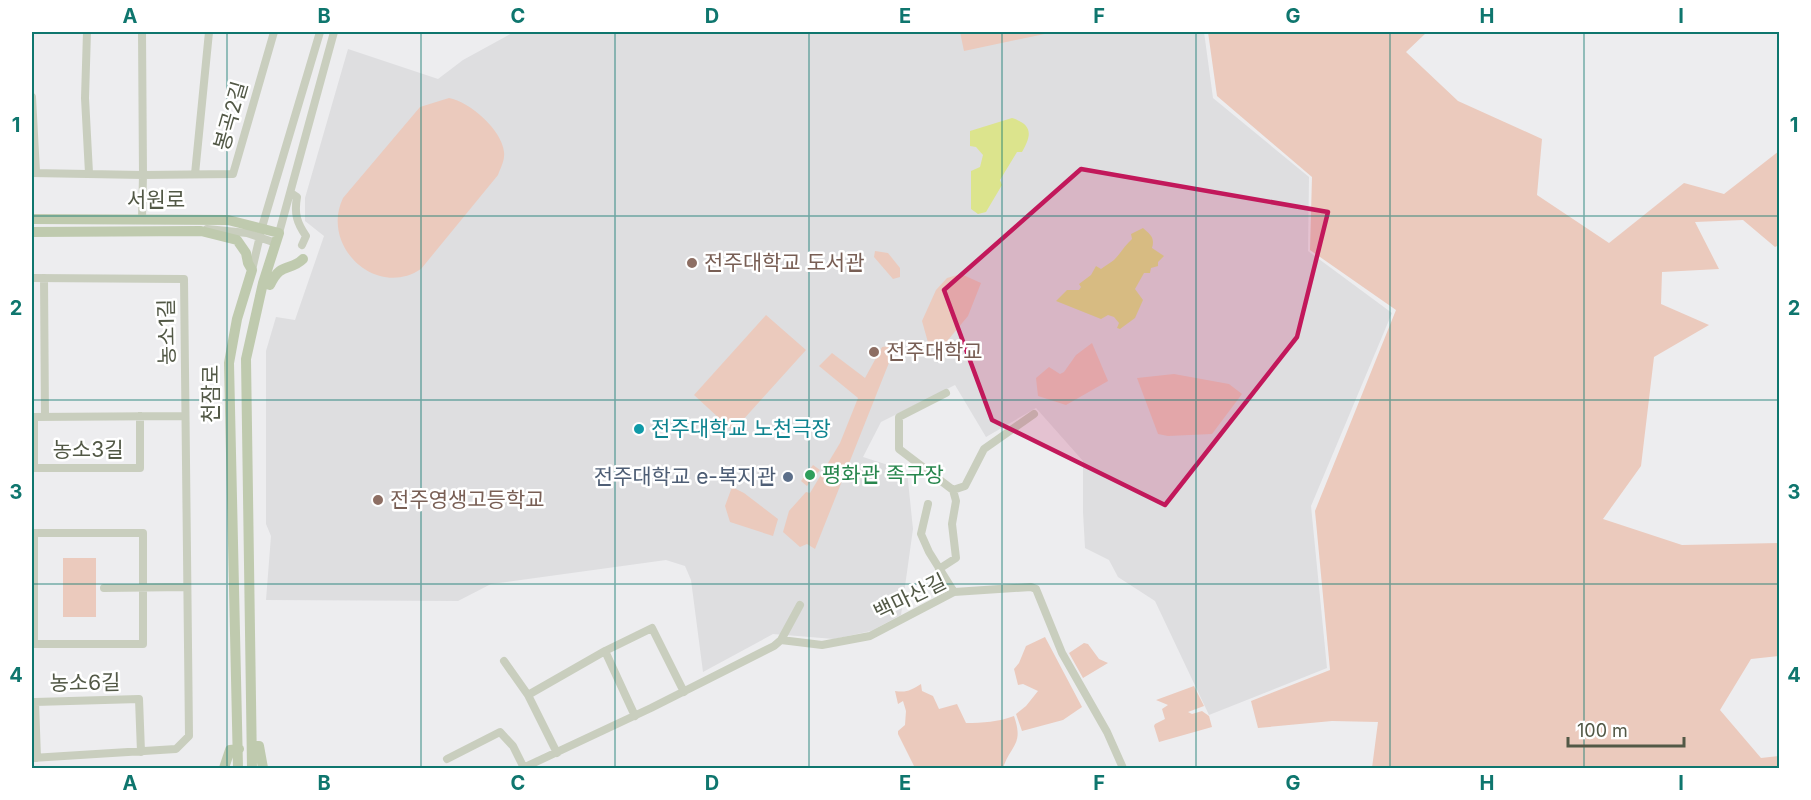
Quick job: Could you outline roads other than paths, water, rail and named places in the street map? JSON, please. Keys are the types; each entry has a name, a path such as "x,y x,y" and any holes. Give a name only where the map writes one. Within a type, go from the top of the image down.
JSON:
{"main road":[{"name":"서원로","path":"32,219 228,220 277,238"},
{"name":"서원로","path":"32,232 201,231"},
{"path":"201,231 237,240 246,253 252,270"},
{"name":"천잠로","path":"252,768 246,359 263,283 277,238"},
{"path":"263,283 270,285 275,274 285,266 297,264 303,259"},
{"name":"천잠로","path":"238,768 229,363 237,318 252,270"},
{"path":"252,746 259,746 263,768"},
{"path":"224,768 230,750 239,749"}],"street":[{"path":"87,32 85,98 89,173"},
{"path":"142,32 142,219"},
{"name":"봉곡2길","path":"195,174 209,32"},
{"name":"봉곡2길","path":"32,98 34,172 143,175 233,174 274,32"},
{"name":"천잠로","path":"252,270 320,32"},
{"name":"천잠로","path":"277,238 334,32"},
{"path":"291,193 297,197 296,222 306,236 302,245"},
{"name":"서원로","path":"201,231 206,229 261,232"},
{"name":"농소1길","path":"32,278 184,279 185,416"},
{"name":"농소3길","path":"44,278 45,417"},
{"path":"939,569 956,558 952,524 956,501 953,490 899,449 899,417 946,393"},
{"path":"953,490 965,486 984,448 1034,414"},
{"name":"농소3길","path":"140,416 140,468 34,468 33,417 140,416 185,416"},
{"name":"농소6길","path":"141,752 139,699 35,702 34,758 141,752 176,749 189,736 185,416"},
{"path":"928,504 921,534 929,552 954,592"},
{"name":"농소6길","path":"34,533 143,533 143,644 34,644 33,585 34,533"},
{"path":"104,588 187,587"},
{"name":"백마산길","path":"781,640 822,645 870,636 954,592 1027,587 1036,589 1062,653 1102,723 1123,768"},
{"path":"447,759 500,732 513,746 523,768 635,716 774,646 781,640 800,604"},
{"path":"528,695 604,651 652,628 684,692"},
{"path":"604,651 635,716"},
{"path":"504,661 528,695 557,753"}],"place":[{"name":"전주대학교 도서관","path":"692,263"},
{"name":"전주대학교","path":"874,352"},
{"name":"전주대학교 노천극장","path":"639,429"},
{"name":"평화관 족구장","path":"810,475"},
{"name":"전주대학교 e-복지관","path":"788,477"},
{"name":"전주영생고등학교","path":"378,500"}]}
